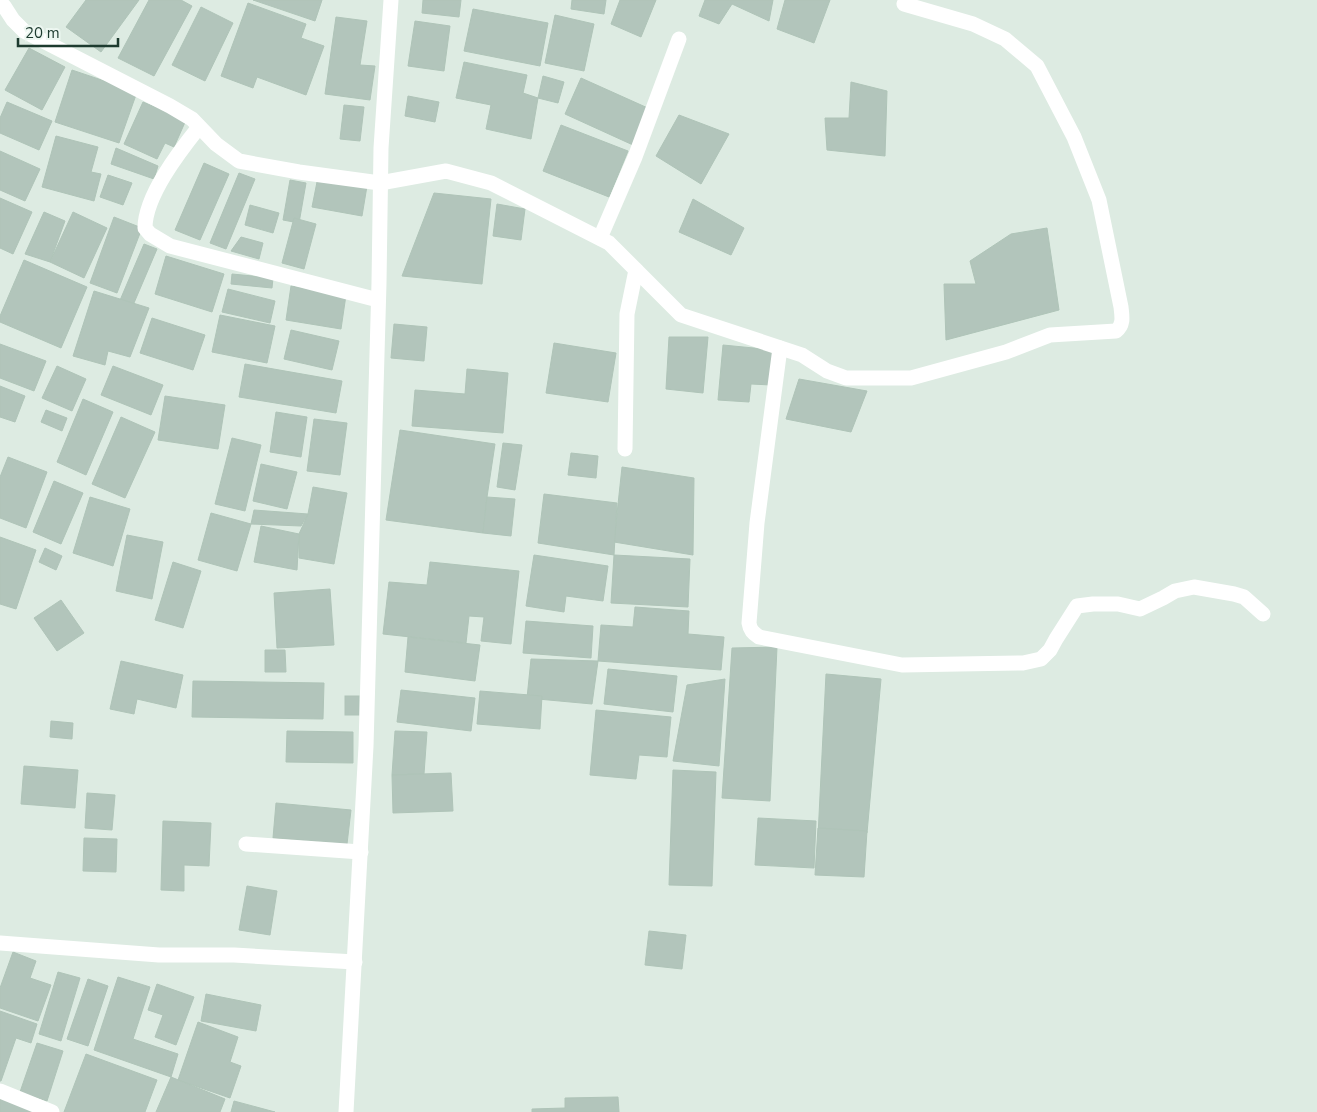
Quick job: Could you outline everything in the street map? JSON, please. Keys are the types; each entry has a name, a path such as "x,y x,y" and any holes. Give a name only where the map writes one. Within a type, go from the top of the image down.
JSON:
{"street":[{"path":"346,1112 366,746 381,148 391,0"},
{"path":"0,3 24,31 192,119 216,144 240,161 299,172 380,179 446,171 491,183 610,243 681,315 802,355 827,371 846,378 911,378 1006,352 1050,335 1116,331 1120,328 1122,322 1122,307 1099,200 1074,137 1037,66 1005,39 973,24 902,1"},
{"path":"600,238 635,157 679,39"},
{"path":"199,127 174,158 151,201 145,220 145,228 150,234 170,246 378,300"},
{"path":"625,449 627,314 636,270"},
{"path":"780,348 757,522 749,623 753,633 759,637 902,665 1023,662 1040,659 1050,650 1077,606 1118,604 1140,608 1175,591 1194,587 1239,596 1263,614"},
{"path":"246,844 361,852"},
{"path":"0,943 158,954 234,954 354,962"},
{"path":"0,1091 52,1112"}],"building":[{"path":"86,0 139,0 101,52 66,27"},
{"path":"149,0 181,0 192,6 154,76 118,58"},
{"path":"253,0 322,0 315,21"},
{"path":"423,0 461,0 459,17 422,13"},
{"path":"572,0 606,0 604,14 571,9"},
{"path":"620,0 656,0 641,37 611,24"},
{"path":"705,0 773,0 769,21 732,4 719,24 699,16"},
{"path":"785,0 830,0 814,43 777,29"},
{"path":"248,3 306,24 301,38 324,46 306,95 257,77 253,88 221,76"},
{"path":"201,7 233,23 205,81 172,65"},
{"path":"473,9 548,23 540,66 464,51"},
{"path":"555,15 594,24 584,71 545,63"},
{"path":"336,17 367,21 360,65 375,66 370,100 325,94"},
{"path":"415,21 450,26 444,71 408,66"},
{"path":"29,48 65,67 42,110 5,90"},
{"path":"464,62 527,75 523,93 538,98 531,139 486,129 491,105 456,98"},
{"path":"72,70 137,92 119,143 55,122"},
{"path":"543,76 564,82 558,103 538,98"},
{"path":"581,78 650,109 633,145 565,114"},
{"path":"851,82 887,91 885,156 827,150 825,118 849,118"},
{"path":"408,96 439,102 435,122 405,116"},
{"path":"7,102 52,121 39,150 0,133 0,118"},
{"path":"143,102 186,120 174,147 165,143 157,159 124,144"},
{"path":"344,105 364,107 360,141 340,139"},
{"path":"679,115 729,134 701,184 656,156"},
{"path":"561,125 628,151 609,197 543,171"},
{"path":"56,136 98,147 91,172 101,174 94,201 42,187"},
{"path":"116,148 158,166 154,179 111,164"},
{"path":"0,151 40,169 25,201 0,190"},
{"path":"204,163 229,174 200,240 175,230"},
{"path":"239,173 255,179 226,249 210,243"},
{"path":"108,175 132,183 123,205 100,197"},
{"path":"318,177 367,186 362,216 312,207"},
{"path":"290,180 306,183 299,223 283,220"},
{"path":"434,193 491,199 482,284 402,276"},
{"path":"0,198 32,212 13,254 0,248"},
{"path":"693,199 744,228 731,255 679,232"},
{"path":"497,204 525,209 521,240 493,236"},
{"path":"250,205 279,213 273,233 245,225"},
{"path":"44,212 65,221 50,262 25,254"},
{"path":"73,212 107,228 84,278 50,262"},
{"path":"114,217 142,228 117,293 90,283"},
{"path":"294,218 316,224 304,269 282,263"},
{"path":"1047,228 1059,310 946,340 944,284 976,284 970,261 1011,234"},
{"path":"241,237 263,243 259,259 231,251"},
{"path":"144,244 157,249 131,310 118,305"},
{"path":"166,256 224,274 212,312 155,294"},
{"path":"24,260 87,287 61,348 0,322 0,316"},
{"path":"232,274 273,278 272,288 231,284"},
{"path":"291,286 346,295 341,329 286,320"},
{"path":"228,289 275,301 270,323 222,312"},
{"path":"94,291 149,308 130,357 108,351 105,365 73,356"},
{"path":"220,315 275,326 267,363 212,352"},
{"path":"152,318 205,335 193,370 140,353"},
{"path":"394,324 427,327 424,361 391,358"},
{"path":"291,330 339,341 332,370 284,359"},
{"path":"669,337 708,337 703,393 666,389"},
{"path":"554,343 616,353 608,402 546,393"},
{"path":"0,344 46,361 34,391 0,378"},
{"path":"723,345 774,350 771,385 751,384 749,402 718,400"},
{"path":"245,364 342,381 336,413 239,397"},
{"path":"57,366 86,379 72,411 42,398"},
{"path":"113,366 163,385 151,415 101,395"},
{"path":"467,369 508,373 503,433 412,426 415,390 465,394"},
{"path":"799,379 867,391 851,432 786,419"},
{"path":"0,386 25,396 15,422 0,417"},
{"path":"165,396 225,405 218,449 158,440"},
{"path":"83,399 113,412 86,475 57,462"},
{"path":"46,410 67,418 62,431 41,422"},
{"path":"276,412 307,417 301,457 270,452"},
{"path":"121,417 155,432 125,498 92,484"},
{"path":"314,419 347,423 340,475 307,471"},
{"path":"400,430 495,444 483,533 386,520"},
{"path":"232,438 261,445 245,511 215,504"},
{"path":"503,443 522,445 515,490 497,487"},
{"path":"571,453 598,456 596,478 568,475"},
{"path":"8,457 47,472 26,528 0,518 0,477"},
{"path":"261,464 297,472 287,509 253,501"},
{"path":"622,467 694,478 693,555 614,542"},
{"path":"54,481 83,493 61,544 33,532"},
{"path":"313,487 347,493 334,564 299,558 299,534 308,514"},
{"path":"544,494 617,503 614,555 538,543"},
{"path":"90,497 130,509 113,566 73,553"},
{"path":"487,497 515,499 511,536 483,533"},
{"path":"254,510 308,514 301,526 251,524"},
{"path":"211,513 251,524 237,571 198,560"},
{"path":"261,526 299,534 297,570 254,562"},
{"path":"127,535 163,542 152,599 116,591"},
{"path":"0,537 36,550 16,609 0,604"},
{"path":"45,548 62,556 56,570 39,562"},
{"path":"534,555 608,566 603,601 566,596 564,612 526,606"},
{"path":"614,555 690,559 688,607 611,603"},
{"path":"173,562 201,571 183,628 155,620"},
{"path":"430,562 519,571 511,644 481,641 484,617 469,616 466,643 383,634 389,582 427,585"},
{"path":"330,589 334,645 277,648 274,593"},
{"path":"61,600 84,633 57,651 34,618"},
{"path":"635,607 689,611 688,634 724,637 721,670 598,661 601,625 633,627"},
{"path":"526,621 593,626 591,658 523,653"},
{"path":"408,637 480,645 475,681 405,672"},
{"path":"777,647 770,801 722,798 732,648"},
{"path":"265,650 285,650 286,672 265,672"},
{"path":"531,659 598,661 592,704 527,698"},
{"path":"121,661 183,675 176,708 137,699 134,714 110,709"},
{"path":"608,669 677,676 673,712 604,704"},
{"path":"826,674 881,679 867,833 818,836"},
{"path":"725,679 719,766 673,761 687,685"},
{"path":"193,681 324,683 323,719 192,717"},
{"path":"401,690 475,698 471,731 397,722"},
{"path":"480,691 542,696 540,729 477,724"},
{"path":"345,696 359,696 359,715 345,715"},
{"path":"596,710 671,717 667,757 639,755 636,779 590,775"},
{"path":"51,721 73,723 72,739 50,737"},
{"path":"287,731 353,732 353,763 286,762"},
{"path":"395,731 427,732 424,774 392,775"},
{"path":"24,766 78,770 75,808 21,804"},
{"path":"673,770 716,772 712,886 669,885"},
{"path":"451,773 453,811 393,813 392,775"},
{"path":"87,793 115,795 112,830 85,828"},
{"path":"276,803 351,810 347,844 273,838"},
{"path":"758,818 816,821 814,868 755,865"},
{"path":"163,821 211,823 209,866 184,865 184,891 161,890"},
{"path":"818,828 867,831 864,877 815,875"},
{"path":"84,838 117,839 116,872 83,871"},
{"path":"247,886 277,891 270,935 239,930"},
{"path":"649,931 686,935 682,969 645,965"},
{"path":"13,952 36,961 30,978 51,985 38,1021 0,1008 0,988"},
{"path":"58,972 80,978 61,1041 39,1034"},
{"path":"118,977 150,987 133,1039 178,1054 171,1077 94,1050"},
{"path":"88,979 108,986 88,1046 67,1039"},
{"path":"157,984 194,997 176,1045 155,1037 163,1015 148,1010"},
{"path":"206,994 261,1005 256,1031 201,1021"},
{"path":"0,1011 37,1024 31,1043 16,1038 1,1081 0,1081"},
{"path":"198,1022 238,1037 230,1062 241,1066 230,1098 178,1080"},
{"path":"37,1043 63,1051 47,1101 20,1092"},
{"path":"86,1054 157,1080 145,1112 64,1112"},
{"path":"171,1077 225,1099 220,1112 156,1112"},
{"path":"0,1094 40,1112 0,1112"},
{"path":"618,1097 619,1112 532,1112 532,1109 565,1108 565,1098"},
{"path":"234,1101 275,1112 231,1112"}]}
